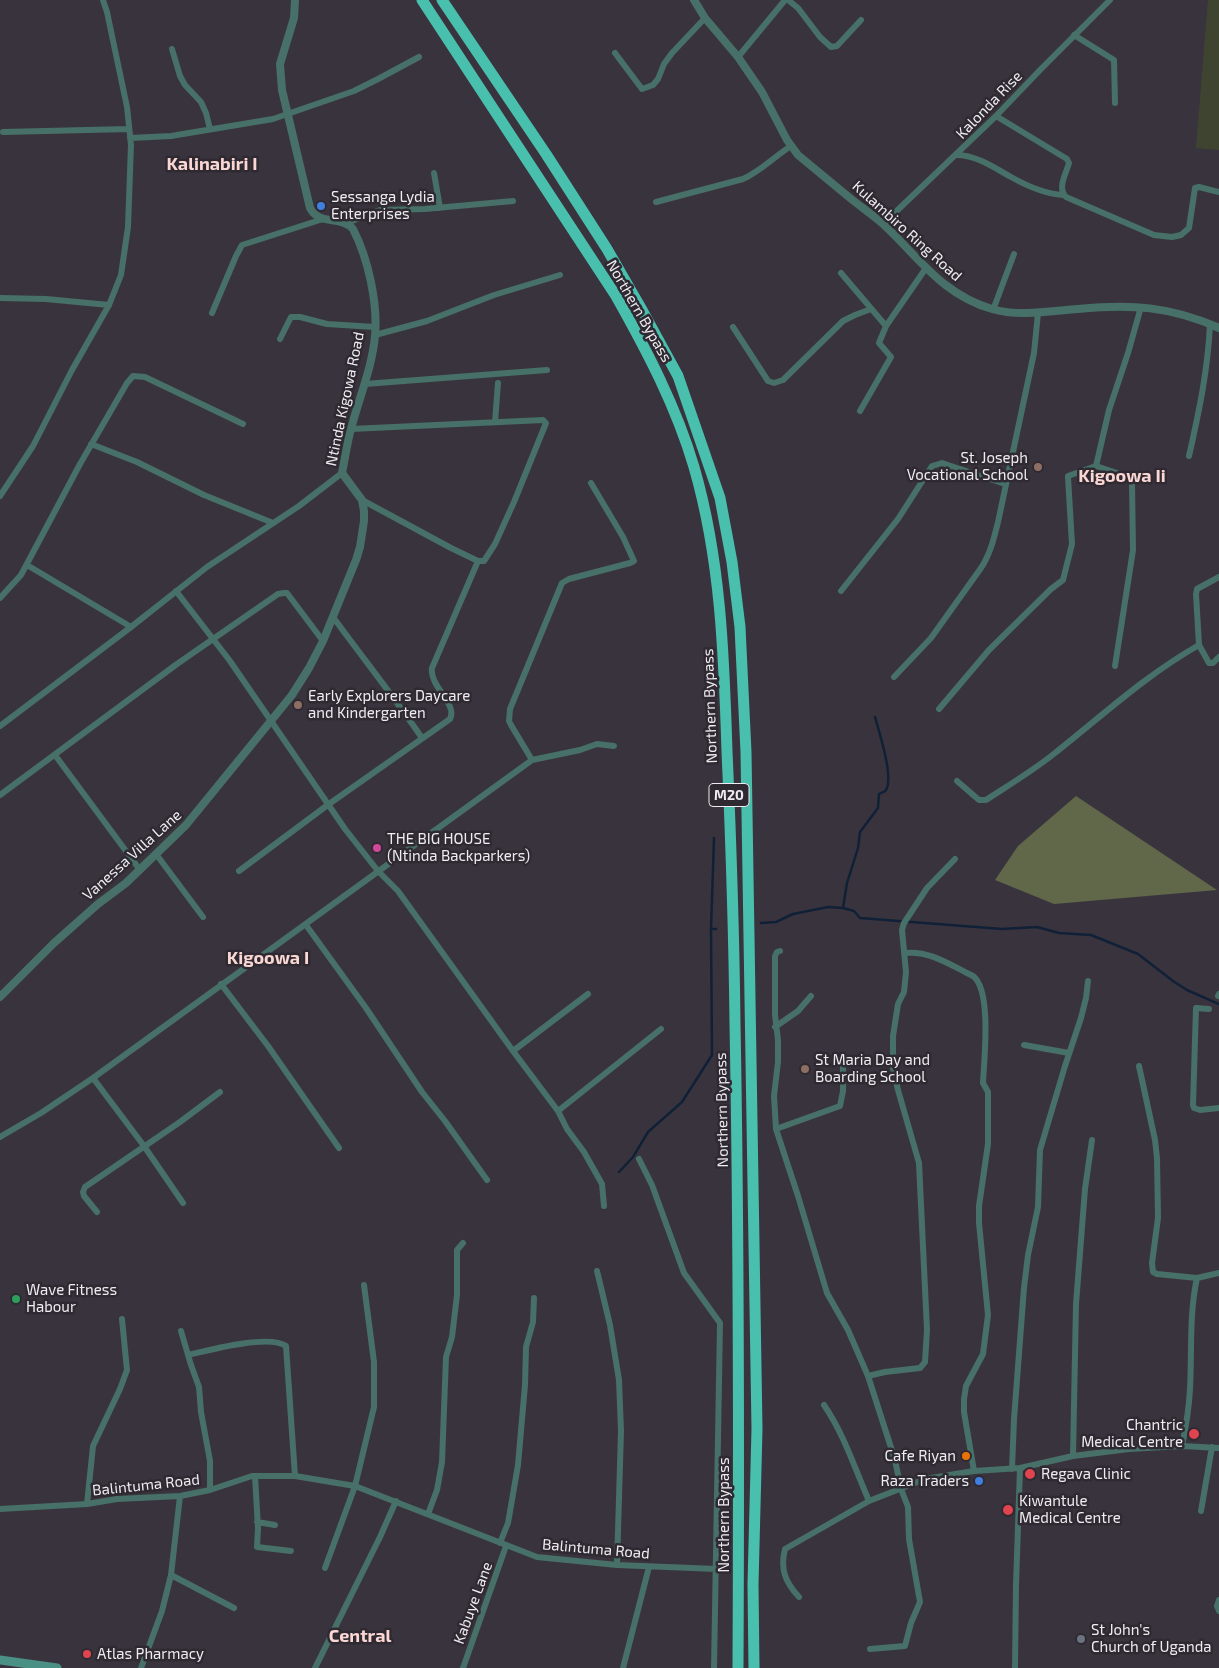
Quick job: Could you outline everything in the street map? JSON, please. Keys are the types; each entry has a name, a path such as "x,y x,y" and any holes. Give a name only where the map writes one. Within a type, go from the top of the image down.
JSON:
{"highway":[{"name":"Northern Bypass","path":"422,0 616,296 644,344 664,386 680,427 694,469 706,521 716,576 722,625 733,899 739,1215 738,1668"},
{"name":"Northern Bypass","path":"442,0 546,154 607,249 642,310 678,376 722,507 732,562 740,628 746,752 757,1428 753,1584 754,1668"}],"main road":[{"path":"0,1660 57,1668"}],"street":[{"path":"0,496 33,446 72,370 115,294 121,275 128,227 130,129 116,53 103,0"},
{"path":"294,0 294,18 280,64 282,90 310,208 313,213 323,219 347,223 380,210 440,208 513,201"},
{"name":"Kulambiro Ring Road","path":"694,0 705,18 738,57 762,92 791,146 798,155 883,224 942,284 961,296 993,310 1038,313 1097,307 1141,307 1176,312 1219,328"},
{"path":"738,57 787,0 798,8 820,37 831,47 837,46 861,20"},
{"name":"Kalonda Rise","path":"883,224 957,155 1110,0"},
{"path":"615,53 642,89 653,85 672,53 705,18"},
{"path":"1074,35 1114,60 1115,103"},
{"path":"172,49 180,76 185,85 201,102 210,129"},
{"path":"130,138 172,136 262,121 287,114 354,91 419,57"},
{"path":"996,116 1067,159 1069,163 1062,188 1063,195"},
{"path":"3,132 130,129"},
{"path":"656,202 743,179 753,174 776,155 791,146"},
{"path":"957,155 974,158 1045,192 1063,195 1070,200 1117,217 1154,234 1166,237 1181,235 1189,228 1195,188 1199,187 1219,192"},
{"path":"434,173 440,208"},
{"path":"212,313 242,245 323,219"},
{"name":"Ntinda Kigowa Road","path":"347,223 356,235 371,280 375,327 375,336 365,384 351,429 342,474 362,500"},
{"path":"993,310 1014,254"},
{"path":"860,411 891,357 879,343 886,326 926,268"},
{"path":"841,273 886,326"},
{"path":"375,336 427,321 503,292 560,275"},
{"path":"0,298 46,299 109,305"},
{"path":"1096,466 1109,410 1141,307"},
{"path":"733,327 768,381 774,383 783,380 843,321 871,309"},
{"path":"894,677 931,638 981,568 994,538 1034,353 1038,313"},
{"path":"280,338 291,317 300,317 327,324 375,327"},
{"path":"1189,456 1204,388 1209,352 1210,324"},
{"path":"365,384 547,370"},
{"path":"0,598 17,582 91,444 130,379 134,376 145,377 243,424"},
{"path":"494,422 498,383"},
{"path":"351,429 544,420 546,423 525,476 486,560 478,561 362,500"},
{"path":"91,444 132,460 204,495 273,523"},
{"path":"841,591 898,519 932,466 942,463 1005,484"},
{"path":"939,709 989,650 1051,589 1063,580 1072,544 1068,476 1096,466 1129,477 1132,483 1133,550 1115,666"},
{"path":"0,726 207,567 299,506 342,474"},
{"path":"532,760 511,725 510,709 562,583 569,579 630,564 634,561 623,537 591,483"},
{"path":"271,722 301,682 323,641 333,617 360,547 364,521 362,500"},
{"path":"239,872 328,804 452,716 452,709 432,678 432,668 478,561"},
{"path":"27,565 131,627"},
{"path":"1219,577 1196,592 1198,645 1209,663 1219,657"},
{"path":"176,590 214,640 345,830 416,915 558,1111 567,1129 584,1152 602,1184 604,1206"},
{"path":"0,795 177,664 278,594 284,592 287,594 323,641"},
{"path":"333,617 422,738"},
{"path":"957,781 979,800 986,800 1054,754 1146,678 1198,645"},
{"name":"Vanessa Villa Lane","path":"0,997 54,943 140,870 186,825 271,722"},
{"path":"0,1137 41,1113 93,1078 532,760 580,750 597,744 614,746"},
{"path":"55,755 140,870"},
{"path":"156,854 203,917"},
{"path":"868,1376 920,1368 925,1362 927,1330 918,1163 893,1068 893,1036 898,1004 904,992 906,972 902,930 904,923 931,884 955,859"},
{"path":"306,925 366,1008 422,1092 446,1121 487,1180"},
{"path":"780,951 775,956 776,1027 778,1040 778,1062 774,1096 776,1129 827,1293 848,1330 868,1376 908,1508 909,1539 920,1602 911,1623 905,1646 870,1650"},
{"path":"905,953 916,952 931,956 973,976 976,978 985,1001 983,1083 988,1092 988,1144 979,1206 979,1223 988,1315 983,1354 966,1386 964,1400 964,1412 974,1471"},
{"path":"1012,1470 1024,1288 1028,1255 1038,1207 1040,1150 1083,1011 1088,981"},
{"path":"221,984 268,1046 338,1148"},
{"path":"513,1051 588,994"},
{"path":"776,1027 798,1011 811,996"},
{"path":"1208,1009 1196,1008 1193,1105 1194,1108 1200,1110 1219,1108"},
{"path":"558,1111 661,1029"},
{"path":"1024,1045 1070,1052"},
{"path":"776,1129 840,1106 843,1091 843,1066"},
{"path":"1139,1066 1157,1158 1158,1218 1152,1263 1153,1272 1197,1278 1219,1273"},
{"path":"93,1078 144,1146 183,1204"},
{"path":"97,1212 84,1196 85,1187 220,1092"},
{"path":"1074,1456 1076,1304 1085,1189 1092,1140"},
{"path":"639,1159 652,1185 684,1272 720,1323 714,1668"},
{"path":"428,1514 442,1462 446,1357 452,1337 457,1295 457,1250 462,1243"},
{"path":"597,1271 610,1325 619,1380 621,1431 617,1565"},
{"path":"1182,1446 1190,1389 1194,1290 1197,1278"},
{"path":"324,1568 355,1486 374,1407 374,1362 364,1285"},
{"name":"Kabuye Lane","path":"463,1668 508,1523 518,1465 526,1347 534,1322 534,1298"},
{"path":"87,1504 93,1446 127,1370 122,1319"},
{"path":"181,1331 199,1387 201,1412 210,1461 210,1490"},
{"path":"188,1354 258,1341 279,1343 286,1346 295,1476"},
{"path":"824,1404 832,1416 869,1501"},
{"path":"799,1596 789,1586 785,1575 782,1560 786,1549 869,1501 926,1479 974,1471 1012,1470 1074,1456 1129,1449 1182,1446 1215,1448 1200,1511"},
{"path":"1015,1668 1020,1468"},
{"path":"255,1476 256,1547 291,1551"},
{"name":"Balintuma Road","path":"0,1509 87,1504 117,1499 180,1496 210,1490 255,1476 295,1476 355,1486 538,1557 617,1565 717,1569"},
{"path":"141,1668 162,1611 171,1575 180,1496"},
{"path":"315,1668 396,1501"},
{"path":"257,1522 275,1525"},
{"path":"623,1668 649,1567"},
{"path":"171,1575 234,1608"},
{"path":"1219,1600 1217,1606 1219,1611"}],"green space":[{"path":"1208,0 1219,0 1219,150 1196,148"},
{"path":"1076,796 1217,890 1054,904 995,880 1018,846"}],"waterway":[{"path":"843,908 847,883 858,848 860,832 878,808 879,794 885,791 888,784 885,754 875,717"},
{"path":"619,1172 633,1157 648,1132 682,1102 712,1055 711,929 714,838"},
{"path":"761,923 776,922 793,914 828,907 854,911 860,918 1002,929 1037,927 1059,933 1091,935 1138,954 1187,990 1219,1004"},
{"path":"711,929 716,929"}],"place":[{"name":"Sessanga Lydia Enterprises","path":"321,206"},
{"name":"St. Joseph Vocational School","path":"1038,467"},
{"name":"Early Explorers Daycare and Kindergarten","path":"298,705"},
{"name":"THE BIG HOUSE (Ntinda Backparkers)","path":"377,848"},
{"name":"St Maria Day and Boarding School","path":"805,1069"},
{"name":"Wave Fitness Habour","path":"16,1299"},
{"name":"Chantric Medical Centre","path":"1194,1434"},
{"name":"Cafe Riyan","path":"966,1456"},
{"name":"Regava Clinic","path":"1030,1474"},
{"name":"Raza Traders","path":"979,1481"},
{"name":"Kiwantule Medical Centre","path":"1008,1510"},
{"name":"St John's Church of Uganda","path":"1081,1639"},
{"name":"Atlas Pharmacy","path":"87,1654"}],"district":[{"name":"Kalinabiri I","path":"212,164"},
{"name":"Kigoowa Ii","path":"1122,476"},
{"name":"Kigoowa I","path":"268,958"},
{"name":"Central","path":"360,1636"}]}
